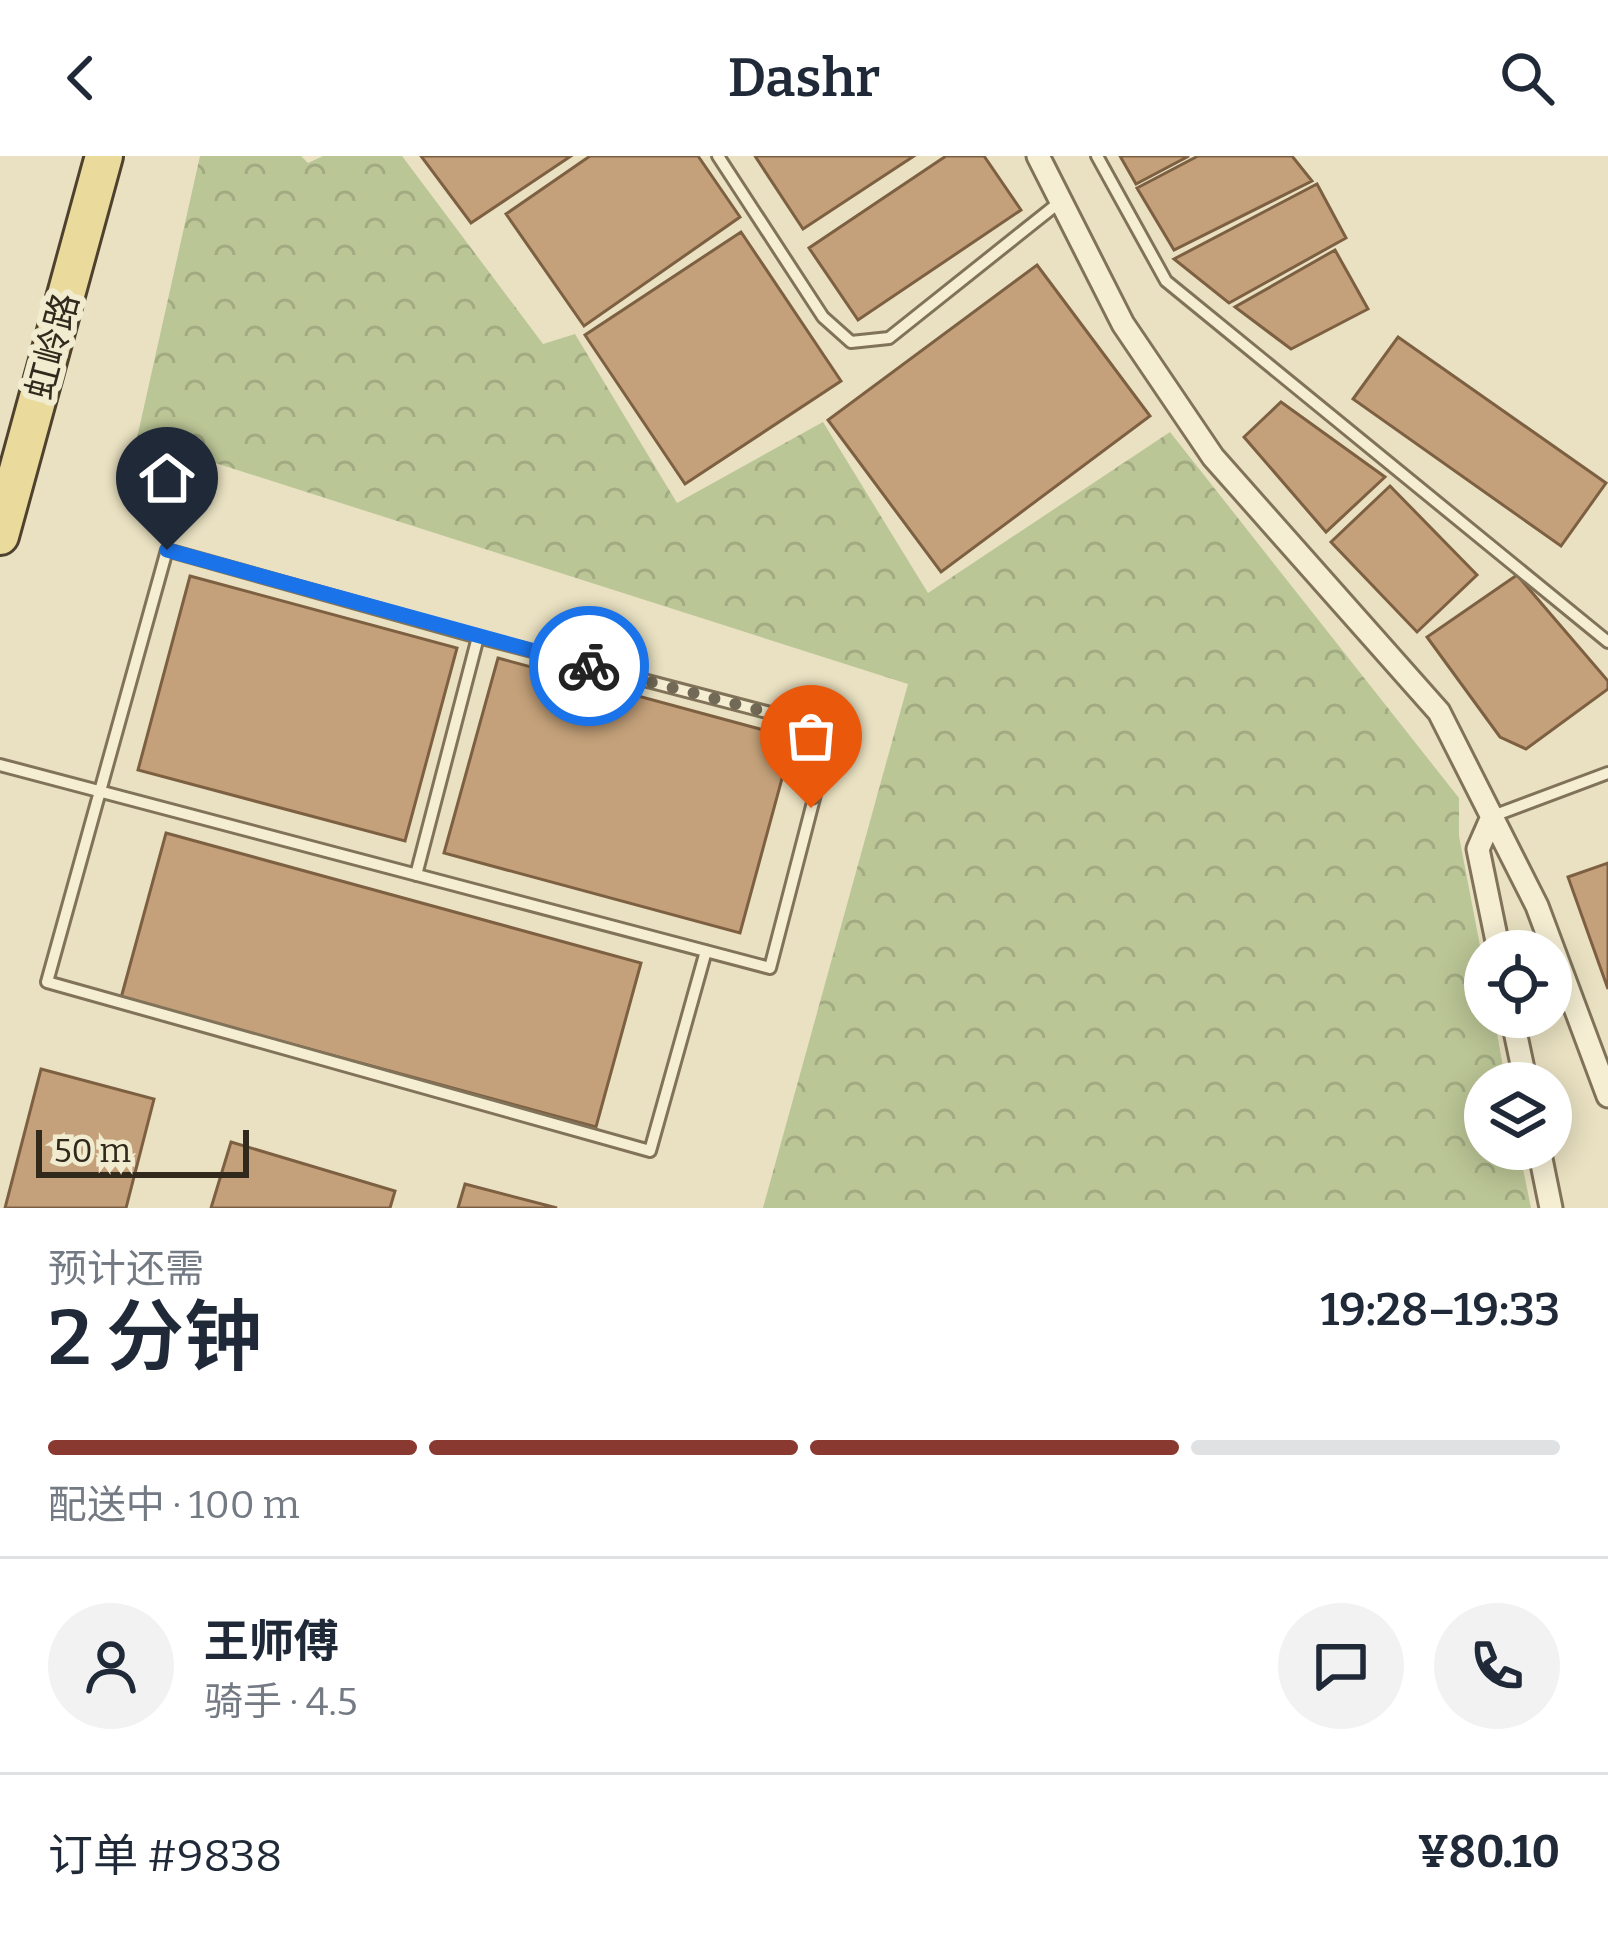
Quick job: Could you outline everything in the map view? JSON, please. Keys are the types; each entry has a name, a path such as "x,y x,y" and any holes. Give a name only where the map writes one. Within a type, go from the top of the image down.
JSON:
{"main road":[{"name":"虹岭路","path":"0,536 104,156"}],"street":[{"path":"1038,156 1123,324 1213,457 1438,712 1537,906 1608,1096"},
{"path":"1492,817 1478,848 1495,930"},
{"path":"1543,1170 1551,1208"}],"lane":[{"path":"718,156 823,317 851,342 890,338 1061,201"},
{"path":"1097,156 1166,281 1608,642"},
{"path":"0,765 100,791 416,874 706,951 770,968 832,729 167,550 100,791 46,982 650,1150 706,951"},
{"path":"416,874 478,637"},
{"path":"1492,817 1608,773"}],"green space":[{"path":"200,156 301,156 308,163 323,156 402,156 543,344 575,334 677,503 823,422 928,593 1170,432 1459,798 1459,836 1477,930 1464,930 1464,1038 1498,1038 1502,1062 1464,1062 1464,1170 1523,1170 1531,1208 763,1208 908,684 137,438"}],"building":[{"path":"421,156 571,156 471,223"},
{"path":"590,156 698,156 740,217 584,326 506,214"},
{"path":"755,156 914,156 803,229"},
{"path":"946,156 984,156 1021,210 858,320 809,248"},
{"path":"1120,156 1189,156 1136,184"},
{"path":"1198,156 1292,156 1312,181 1174,250 1137,188"},
{"path":"1317,184 1346,238 1229,303 1174,259"},
{"path":"741,232 841,381 685,484 585,335"},
{"path":"1335,250 1368,309 1291,349 1235,307"},
{"path":"1037,265 1150,416 941,572 828,420"},
{"path":"1398,337 1606,483 1561,546 1353,399"},
{"path":"1281,402 1385,477 1326,532 1244,437"},
{"path":"1390,486 1477,575 1417,632 1331,542"},
{"path":"1517,575 1608,681 1608,689 1526,749 1500,737 1427,637"},
{"path":"190,576 457,648 405,841 138,770"},
{"path":"498,658 793,738 740,933 444,853"},
{"path":"166,833 641,963 596,1127 121,998"},
{"path":"1608,863 1608,989 1568,877"},
{"path":"41,1069 154,1099 126,1208 5,1208"},
{"path":"231,1142 395,1191 390,1208 211,1208"},
{"path":"465,1184 557,1208 458,1208"}],"way so far":[{"path":"589,666 832,729 811,808"}],"route":[{"path":"167,550 589,666"}]}
